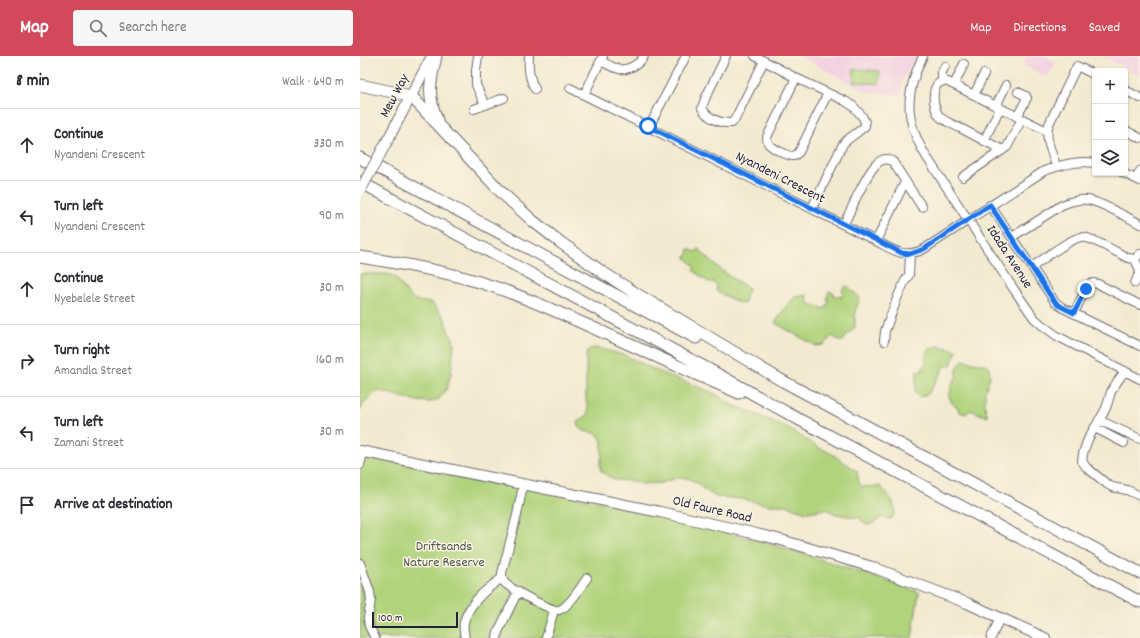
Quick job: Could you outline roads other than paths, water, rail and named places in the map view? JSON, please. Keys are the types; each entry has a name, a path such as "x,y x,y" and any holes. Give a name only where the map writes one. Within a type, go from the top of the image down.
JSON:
{"highway":[{"path":"436,56 430,87 432,105 438,125"},
{"path":"360,85 411,96 503,194 533,221 602,272 640,296 779,379 1140,573"},
{"path":"360,158 714,348 779,379"},
{"path":"360,182 1140,602"},
{"path":"360,257 434,270 476,281 509,292 544,306 800,420"}],"main road":[{"name":"Mew Way","path":"360,192 432,56"},
{"name":"Old Faure Road","path":"361,451 660,512 781,540 872,567 954,598 1045,638"}],"street":[{"path":"478,56 476,85 485,105"},
{"path":"529,56 529,71 532,84 535,89"},
{"path":"584,95 602,58 615,68 621,70 637,64 644,56"},
{"path":"649,127 686,56"},
{"path":"726,56 702,108 706,114 724,123 732,122 735,119 764,61"},
{"path":"755,56 796,78 845,101 857,110 865,120 865,124 861,130 844,144 812,208"},
{"name":"Idada Avenue","path":"923,56 913,80 910,96 910,113 914,131 921,147 1030,313 1042,325 1064,340 1140,379"},
{"path":"954,85 964,64"},
{"path":"945,66 942,72 942,81 937,86 933,95 935,107 939,115 947,122 1003,150"},
{"path":"1056,166 1048,141 1047,131 1049,124 1077,66 1092,74"},
{"path":"974,95 984,74"},
{"path":"796,78 767,136 769,145 782,152 791,156 794,156 799,152 828,93"},
{"path":"942,81 948,82 1047,131"},
{"path":"984,141 1006,85"},
{"name":"Nyandeni Crescent","path":"570,88 876,241 902,253 910,254"},
{"path":"963,177 1003,150 1010,143 1027,98 1018,92"},
{"path":"1128,92 1140,98"},
{"path":"474,109 504,98"},
{"path":"1128,132 1140,138"},
{"path":"844,224 870,171 879,162 886,159 892,161 922,207"},
{"path":"884,341 885,331 898,296 909,275 910,254 924,249 1036,175 1056,166 1081,162 1092,163"},
{"path":"1128,175 1138,180 1140,171"},
{"path":"876,241 905,182"},
{"path":"1012,237 1062,204 1080,200 1091,201 1099,204 1140,224"},
{"path":"990,205 1055,302 1063,308 1140,346"},
{"path":"1032,267 1072,241 1082,237 1128,258 1137,257 1140,272 1135,283"},
{"path":"1074,313 1088,285 1093,283 1098,284 1140,305"},
{"path":"1125,371 1111,392 1107,407 1089,436 1082,461 1106,484 1112,487 1127,490 1140,496"},
{"path":"1097,424 1140,439"},
{"path":"1097,424 1124,443"},
{"path":"360,464 361,451"},
{"path":"523,485 502,573 504,582 539,603 554,610 559,610 567,605 587,578"},
{"path":"360,562 370,592 371,600 368,618 369,626 376,638"},
{"path":"465,638 464,623 469,610 490,586 502,578"},
{"path":"497,638 518,591"},
{"path":"546,638 554,610"},
{"path":"991,638 1000,618"}],"park label":[{"name":"Driftsands Nature Reserve","path":"444,556"}]}
